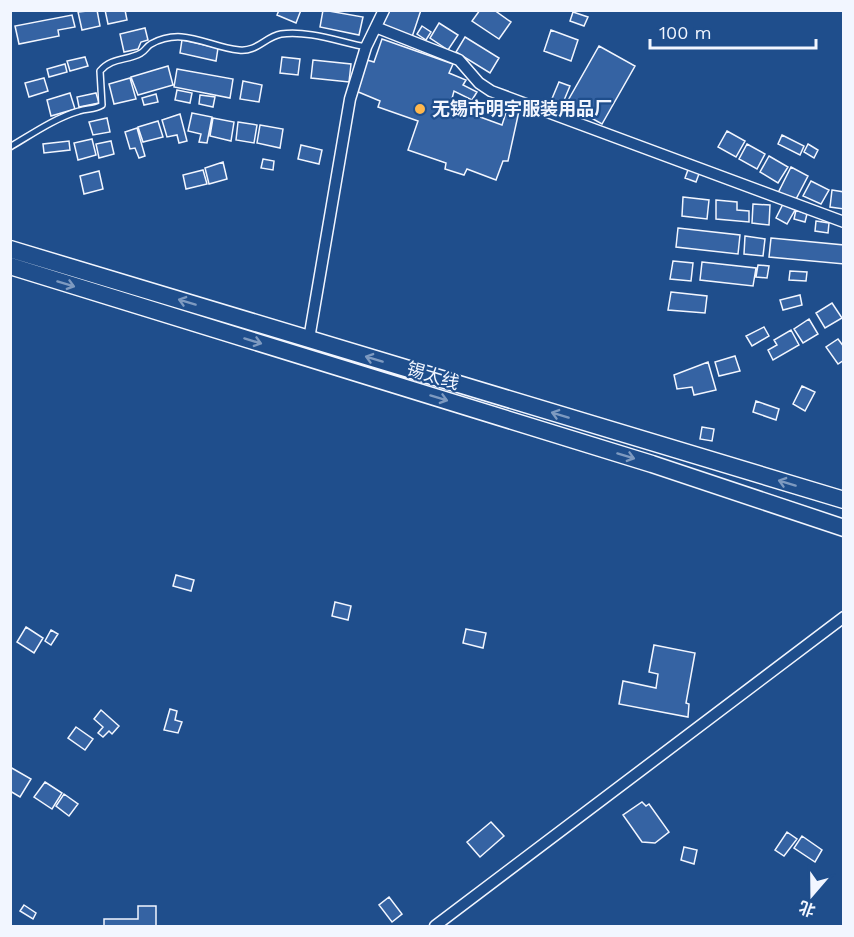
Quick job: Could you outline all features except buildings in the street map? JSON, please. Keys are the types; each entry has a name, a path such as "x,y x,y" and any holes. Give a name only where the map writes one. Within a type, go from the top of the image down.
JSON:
{"main road":[{"name":"锡太线","path":"10,249 843,500"},
{"name":"锡太线","path":"10,266 652,464 843,528"}],"street":[{"path":"309,339 350,99 366,47 378,28 384,10"},
{"path":"378,28 459,60 479,83 491,91 843,222"},
{"path":"435,927 843,616"}],"lane":[{"path":"10,147 49,124 80,110 96,109 102,105 100,70 108,62 142,53 150,44 179,35 204,39 239,50 253,50 277,35 292,33 366,47"}],"place":[{"name":"无锡市明宇服装用品厂","path":"420,109"}]}
